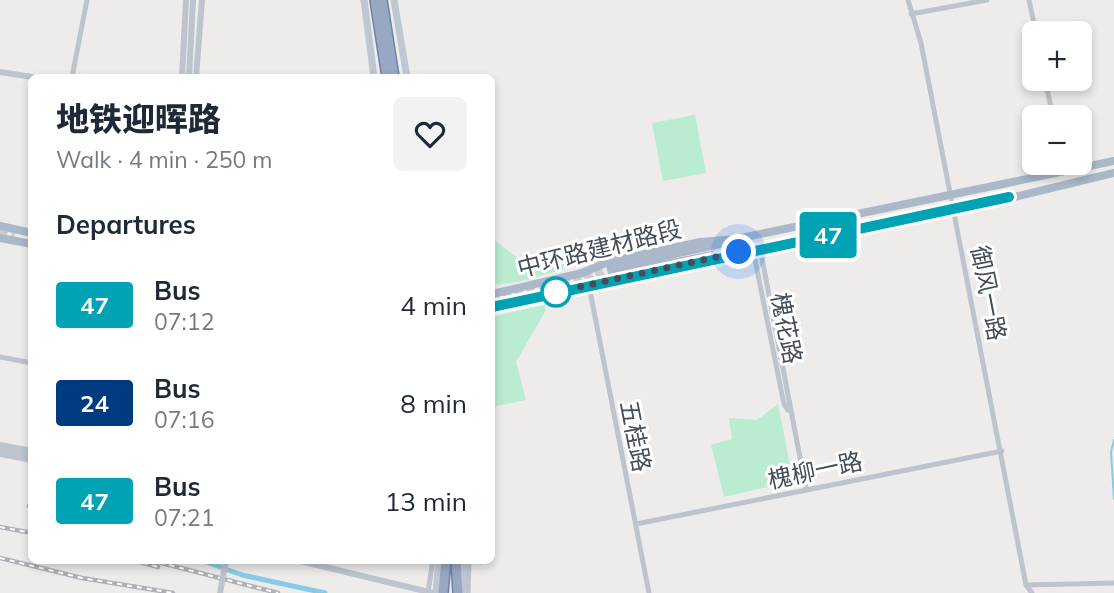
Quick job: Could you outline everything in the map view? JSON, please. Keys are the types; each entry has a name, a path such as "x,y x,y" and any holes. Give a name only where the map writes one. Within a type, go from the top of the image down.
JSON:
{"highway":[{"path":"375,0 389,74"},
{"path":"382,0 389,74"},
{"path":"436,593 444,582 450,564"},
{"path":"452,564 458,593"}],"main road":[{"path":"364,0 374,74"},
{"path":"386,23 388,0"},
{"path":"394,0 406,74"},
{"path":"369,28 388,74"},
{"path":"1092,165 1114,163"},
{"path":"1009,197 1114,163"},
{"path":"1003,183 1033,175"},
{"path":"1003,183 1051,182 1114,175"},
{"path":"1009,197 1114,175"},
{"name":"中环路建材路段","path":"495,293 582,273 608,262 700,243 736,239 1003,183"},
{"name":"中环路建材路段","path":"495,308 739,252 956,211 1009,197"},
{"path":"0,226 28,232"},
{"path":"0,238 28,243"},
{"path":"736,239 612,272 703,255 739,252"},
{"path":"436,593 450,564"}],"street":[{"path":"73,74 87,0"},
{"path":"181,74 186,0"},
{"path":"188,74 193,0"},
{"path":"196,74 202,0"},
{"name":"御风一路","path":"908,0 921,43 953,195 1026,585 1032,593"},
{"path":"911,14 987,0"},
{"path":"1029,0 1033,21"},
{"path":"0,72 28,76"},
{"name":"槐花路","path":"756,249 784,404 789,412 806,489"},
{"name":"五桂路","path":"589,286 649,593"},
{"path":"0,357 28,362"},
{"path":"0,449 28,455"},
{"name":"槐柳一路","path":"636,524 1002,452"},
{"path":"220,593 225,564"},
{"path":"313,564 436,593 433,564"},
{"path":"468,593 469,564"},
{"path":"1026,585 1114,583"}],"green space":[{"path":"695,115 706,173 663,181 652,123"},
{"path":"495,240 521,261 562,256 565,264 562,270 518,282 495,285"},
{"path":"544,305 546,310 516,362 526,400 495,406 495,316"},
{"path":"778,404 793,481 724,497 711,445 732,439 729,418 757,420"}],"waterway":[{"path":"1114,440 1111,452 1114,499"},
{"path":"212,564 242,575 325,593"}],"tunnel":[{"path":"0,230 15,233"},
{"path":"583,275 611,268"},
{"path":"495,299 612,275"}],"railway":[{"path":"0,527 28,532"},
{"path":"0,558 82,578 173,593"},
{"path":"147,564 158,567"},
{"path":"166,564 278,593"}],"bus line":[{"name":"47","path":"495,306 739,252 956,211 1009,197"}],"route":[{"path":"556,292 739,252"}]}
